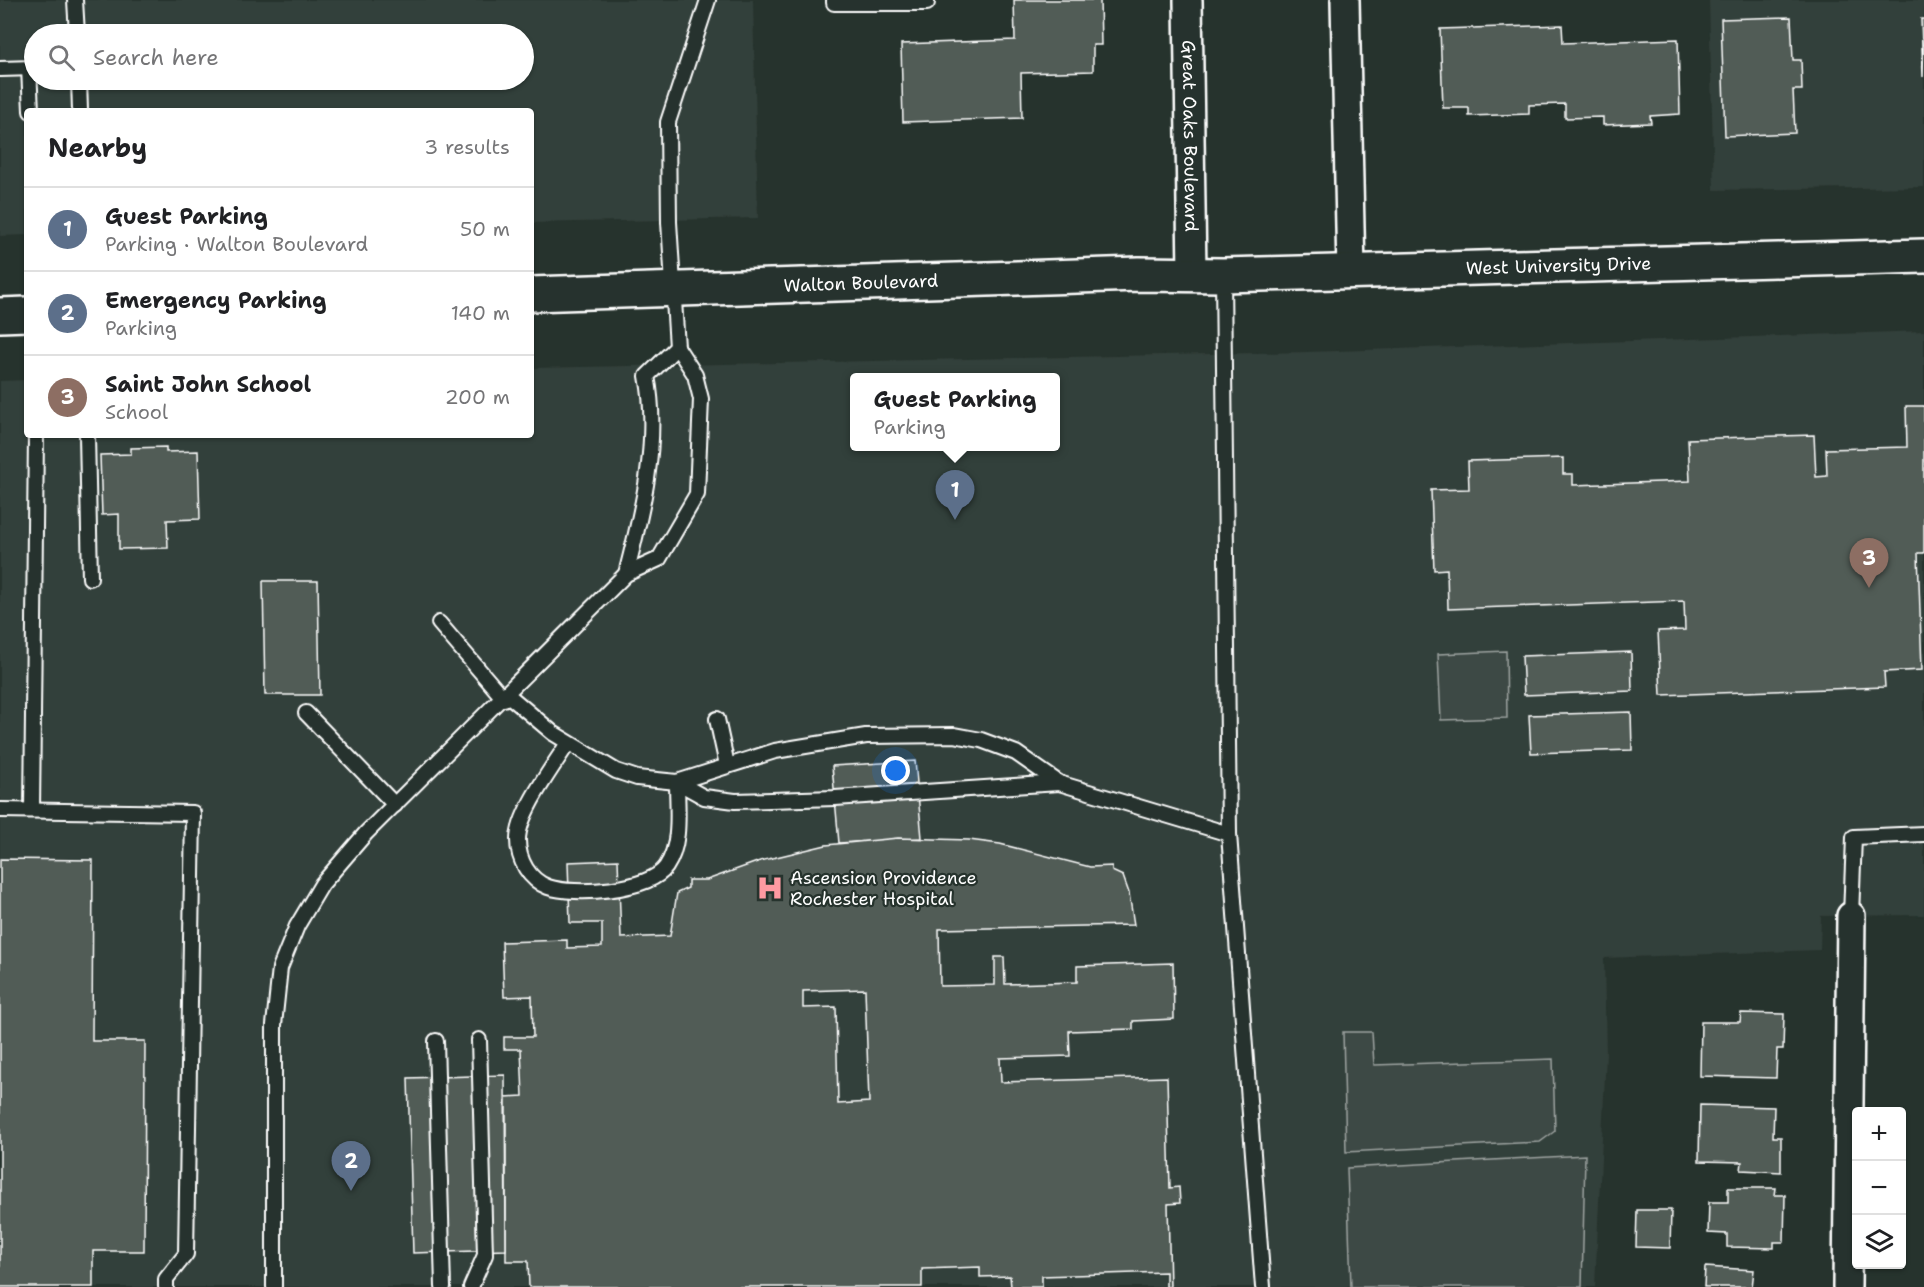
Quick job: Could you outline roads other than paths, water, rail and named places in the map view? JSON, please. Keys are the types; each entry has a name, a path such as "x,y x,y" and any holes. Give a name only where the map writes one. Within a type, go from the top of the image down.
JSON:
{"main road":[{"name":"West University Drive","path":"1208,274 1924,256"},
{"name":"Walton Boulevard","path":"534,294 1208,274"},
{"path":"0,315 24,314"}],"street":[{"name":"Great Oaks Boulevard","path":"1188,0 1208,274"},
{"path":"1345,0 1351,272"},
{"path":"1847,1287 1851,916"}],"lane":[{"path":"75,0 76,24"},
{"path":"274,1287 274,1025 280,968 297,926 322,884 366,833 506,697 626,574 659,559 697,494 701,399 695,375 676,347 669,210 668,122 708,0"},
{"path":"834,0 834,3 927,3 927,0"},
{"path":"0,69 24,68"},
{"path":"31,90 31,108"},
{"path":"79,90 80,108"},
{"path":"1208,274 1229,834 1263,1287"},
{"path":"626,574 640,520 649,457 652,400 647,376 676,347"},
{"path":"32,810 36,438"},
{"path":"87,438 90,578"},
{"path":"439,623 506,697 568,743 616,771 637,778 676,782 704,797 735,801 835,798 1059,783"},
{"path":"306,712 395,805"},
{"path":"717,719 727,765"},
{"path":"676,782 776,751 866,736 954,735 981,740 1016,753 1059,783 1229,834"},
{"path":"568,743 521,823 518,839 520,858 534,879 549,887 577,890 633,887 649,881 664,869 671,857 676,835 676,782"},
{"path":"0,810 194,813 186,1254 166,1279 165,1287"},
{"path":"1851,916 1854,837 1924,834"},
{"path":"471,1287 485,1255 479,1040"},
{"path":"436,1041 443,1287"}],"place":[{"name":"Guest Parking","path":"955,520"},
{"name":"Saint John School","path":"1869,588"},
{"name":"Ascension Providence Rochester Hospital","path":"770,888"},
{"name":"Emergency Parking","path":"351,1191"}]}
